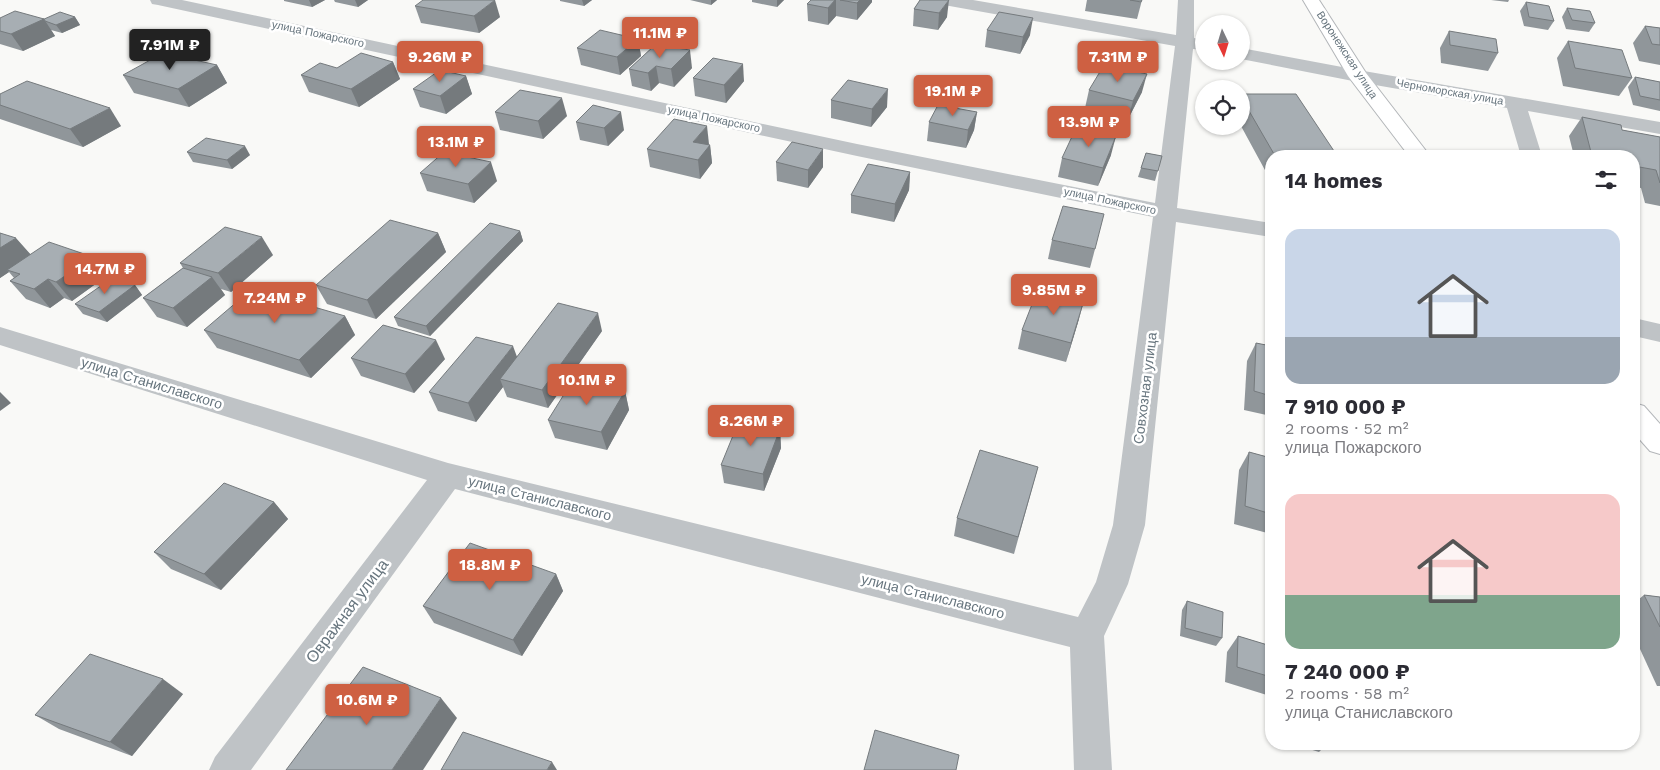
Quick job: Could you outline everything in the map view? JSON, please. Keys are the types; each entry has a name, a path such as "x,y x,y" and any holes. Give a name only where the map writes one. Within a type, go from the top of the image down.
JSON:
{"highway":[{"name":"Воронежская улица","path":"1311,0 1358,76 1415,150"},
{"path":"1640,421 1660,443"}],"street":[{"name":"улица Пожарского","path":"158,0 857,150 1207,221 1265,229"},
{"path":"944,0 1195,44"},
{"name":"Совхозная улица","path":"1093,770 1087,634 1112,584 1129,525 1166,213 1195,44 1186,0"},
{"name":"Черноморская улица","path":"1250,55 1358,76 1660,128"},
{"path":"1516,104 1529,150"},
{"path":"1640,328 1660,333"},
{"name":"улица Станиславского","path":"0,336 448,475 1087,634"},
{"name":"Овражная улица","path":"228,770 448,475"}],"building":[{"path":"423,0 495,0 474,16 415,6"},
{"path":"811,0 835,0 828,8 807,4"},
{"path":"840,0 860,0 857,3"},
{"path":"920,0 949,0 939,13 914,9"},
{"path":"1526,2 1549,6 1554,21 1529,17"},
{"path":"1567,8 1590,11 1595,23 1572,20"},
{"path":"15,11 44,19 11,34 0,31 0,18"},
{"path":"60,12 75,17 56,25 44,19"},
{"path":"999,12 1033,18 1023,37 987,30"},
{"path":"1645,26 1660,28 1660,45 1652,44"},
{"path":"600,30 638,39 617,57 577,48"},
{"path":"1449,31 1496,39 1498,53 1450,45"},
{"path":"1568,41 1622,50 1632,78 1575,68"},
{"path":"655,45 690,50 671,69 656,66 648,73 629,69"},
{"path":"163,53 217,65 178,89 123,75"},
{"path":"361,53 393,62 351,89 301,75 320,63 337,68"},
{"path":"713,58 743,64 724,85 693,78"},
{"path":"1104,65 1147,74 1133,101 1089,90"},
{"path":"440,70 466,76 440,96 413,89"},
{"path":"1635,77 1660,82 1660,100 1640,96"},
{"path":"848,80 888,89 872,109 831,100"},
{"path":"27,81 110,108 70,129 0,105 0,94"},
{"path":"520,90 562,98 538,121 495,112"},
{"path":"1250,94 1296,94 1333,150 1272,150 1250,113"},
{"path":"593,105 621,112 604,128 576,122"},
{"path":"938,105 977,112 968,130 929,122"},
{"path":"1582,117 1621,125 1622,130 1660,137 1660,183 1656,170 1640,167 1640,150 1590,150"},
{"path":"674,119 707,126 693,142 710,145 698,160 647,149"},
{"path":"1076,128 1116,136 1103,168 1062,158"},
{"path":"206,138 245,146 227,160 187,152"},
{"path":"792,142 823,149 808,170 776,162"},
{"path":"444,152 491,162 468,184 420,173"},
{"path":"1146,153 1162,156 1158,171 1141,168"},
{"path":"868,164 910,172 895,204 851,195"},
{"path":"1063,206 1104,214 1095,249 1052,240"},
{"path":"390,220 438,233 367,300 316,285"},
{"path":"490,223 520,231 426,326 394,317"},
{"path":"225,227 262,237 218,273 180,263"},
{"path":"0,233 16,238 0,248"},
{"path":"49,242 93,257 56,282 48,279 34,289 10,281 20,274 7,270"},
{"path":"183,268 212,277 173,308 143,298"},
{"path":"112,278 135,285 99,312 75,304"},
{"path":"252,289 345,316 299,360 204,330"},
{"path":"1038,289 1084,300 1071,343 1022,330"},
{"path":"558,303 598,313 542,390 500,379"},
{"path":"383,325 436,340 405,374 351,358"},
{"path":"476,337 513,346 468,403 429,392"},
{"path":"1256,343 1265,345 1265,394 1254,391"},
{"path":"573,380 625,391 601,432 548,420"},
{"path":"739,421 780,429 763,474 721,465"},
{"path":"980,450 1038,467 1018,537 957,518"},
{"path":"1249,452 1265,456 1265,512 1245,506"},
{"path":"224,483 274,502 204,574 154,552"},
{"path":"470,543 556,574 513,640 423,606"},
{"path":"1644,595 1660,597 1660,627"},
{"path":"1187,601 1223,612 1222,638 1185,628"},
{"path":"1238,636 1265,644 1265,675 1237,667"},
{"path":"90,654 163,679 110,742 35,715"},
{"path":"363,667 441,698 392,770 286,770"},
{"path":"875,730 959,755 956,770 864,770"},
{"path":"463,732 552,762 547,770 441,770"}]}
